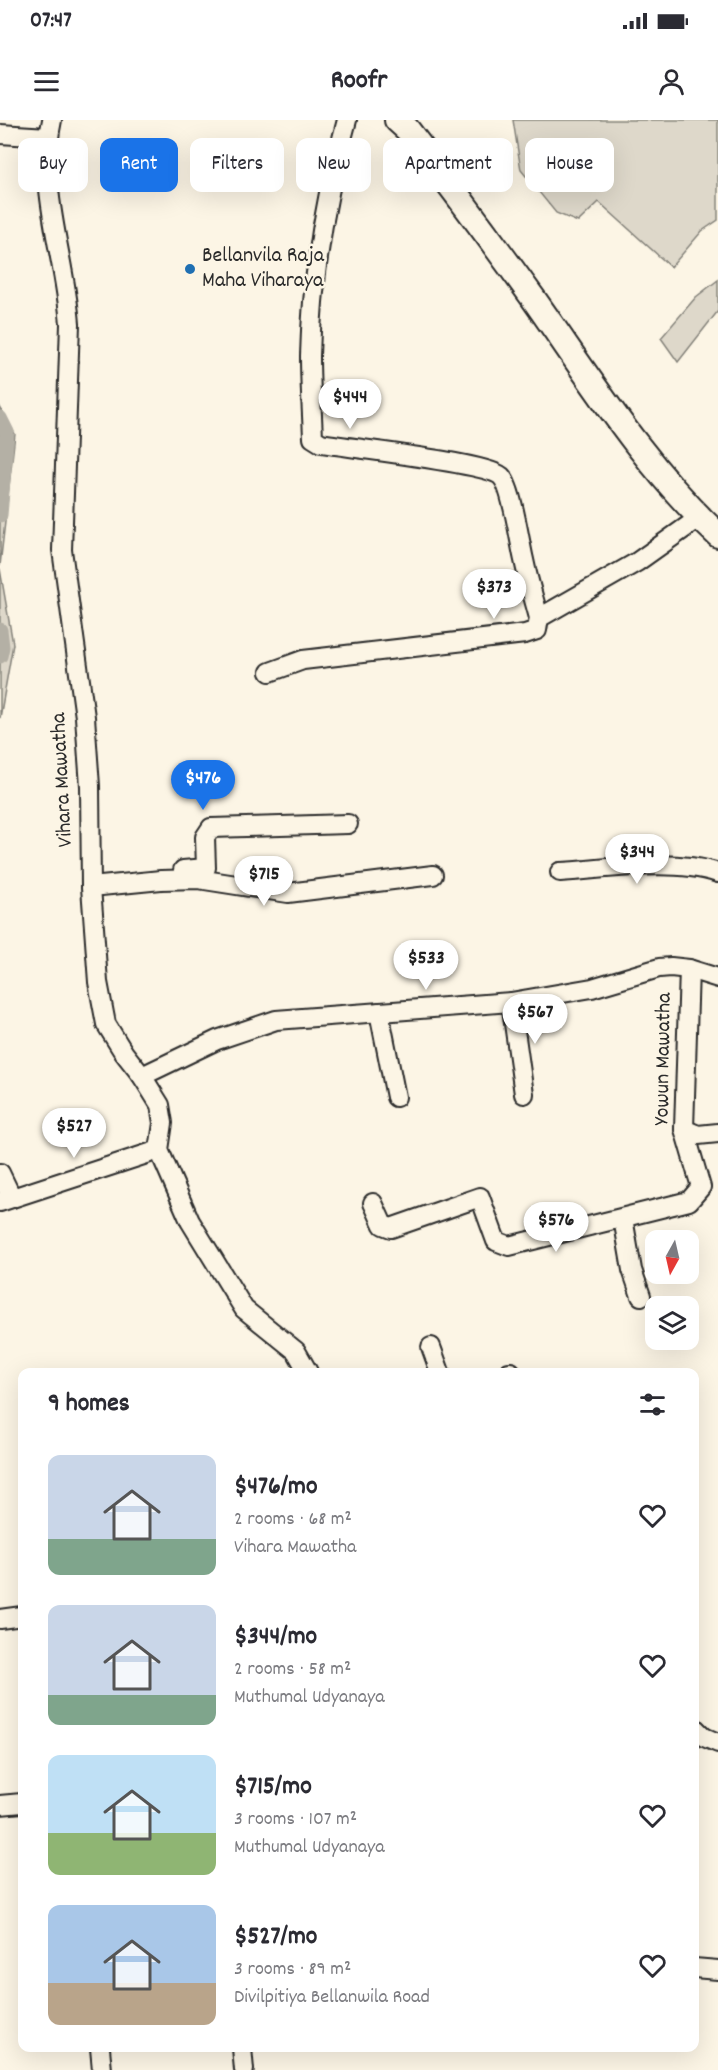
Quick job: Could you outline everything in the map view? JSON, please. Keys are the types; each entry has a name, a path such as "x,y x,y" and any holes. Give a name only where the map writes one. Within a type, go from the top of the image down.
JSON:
{"main road":[{"path":"397,120 407,129 474,216 643,453 680,498 718,535"}],"street":[{"path":"270,672 303,660 525,634 537,630 539,618 524,563 508,488 501,476 451,463 321,443 313,438 310,357 320,238 334,165 347,120"},
{"path":"0,134 50,129"},
{"name":"Vihara Mawatha","path":"50,129 49,176 52,212 68,299 70,324 62,550 85,717 98,982 106,1024 160,1105 163,1123 159,1150"},
{"path":"539,618 637,561 699,518"},
{"path":"92,883 206,868 205,837 211,828 348,824"},
{"path":"560,872 680,865 718,873"},
{"path":"92,883 198,879 288,893 433,875"},
{"path":"142,1076 217,1040 276,1020 511,1002 592,988 659,968 689,969 718,978"},
{"name":"Yowun Mawatha","path":"373,1203 383,1225 391,1228 480,1197 495,1241 509,1246 689,1201 701,1187 684,1129 689,969"},
{"path":"511,1002 524,1094"},
{"path":"379,1012 396,1097"},
{"path":"684,1129 698,1135 718,1133"},
{"path":"0,1173 6,1200 159,1150 190,1221 244,1309 296,1351 307,1368"},
{"path":"623,1218 632,1270 641,1296"},
{"path":"431,1347 439,1368"},
{"path":"0,1618 18,1616"},
{"path":"699,1732 704,1737 718,1743"},
{"path":"0,1805 18,1803"},
{"path":"699,1968 718,1970"},
{"path":"100,2052 102,2070"},
{"path":"242,2052 244,2070"}],"shaded area":[{"path":"513,120 718,120 718,220 702,231 671,267 599,202 578,222 556,213 539,192 614,192 614,138 525,138 525,175 521,170"},
{"path":"718,280 718,311 678,362 661,338 696,297"},
{"path":"0,407 15,434 0,566"},
{"path":"0,569 13,644 0,718"}],"waterway":[{"path":"0,418 7,432 0,515"},
{"path":"0,630 2,647 0,656"}],"place":[{"name":"Bellanvila Raja Maha Viharaya","path":"190,269"}]}
